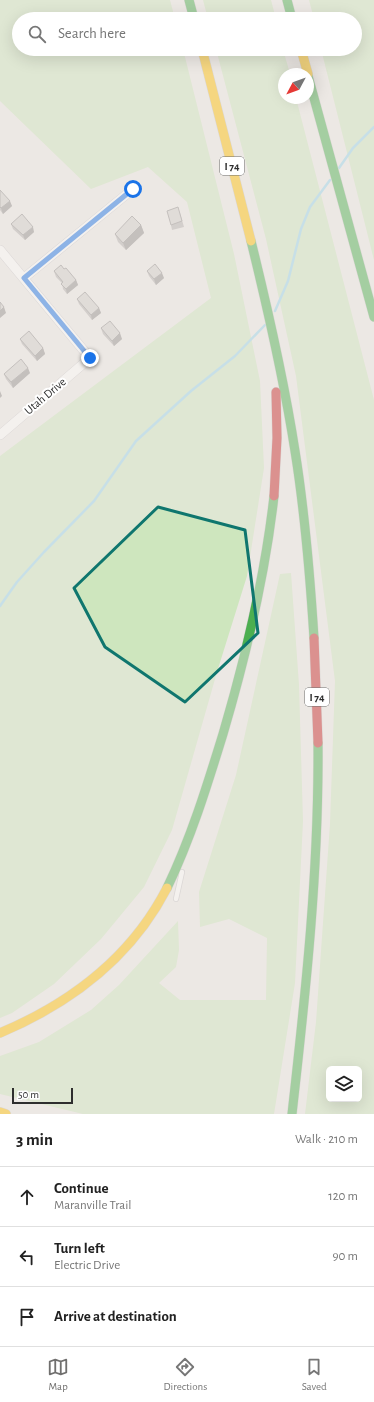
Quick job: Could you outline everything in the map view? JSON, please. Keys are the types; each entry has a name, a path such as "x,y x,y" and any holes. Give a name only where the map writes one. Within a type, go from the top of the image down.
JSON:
{"highway":[{"path":"190,0 193,12"},
{"path":"287,0 290,12"},
{"name":"I 74","path":"204,56 262,283 290,421 303,507 312,599 317,682 316,860 310,943 292,1114"},
{"path":"303,56 306,68"},
{"path":"314,97 374,317"},
{"path":"0,1033 41,1015 60,1004 94,980 110,965 140,932 155,910 179,864 190,837 227,720 257,608 270,535 275,491 277,413 262,283"},
{"path":"370,299 374,311"},
{"path":"0,1112 6,1114"}],"street":[{"path":"0,250 24,278 133,189"},
{"name":"Utah Drive","path":"0,435 90,358 24,278"}],"lane":[{"path":"176,899 190,837"}],"highlighted area":[{"path":"158,507 245,530 258,633 185,702 105,647 74,588"}],"green space":[{"path":"0,0 170,0 173,12 12,12 12,56 185,56 234,254 260,381 264,468 247,576 217,672 172,830 144,887 101,939 54,984 12,1013 0,1018 0,456 211,298 187,202 148,167 91,189 0,101"},
{"path":"203,0 271,0 274,12 206,12"},
{"path":"309,0 374,0 374,260 323,56 362,56 362,12 312,12"},
{"path":"218,56 285,56 288,68 278,68 278,104 298,104 374,400 374,1114 305,1114 316,1022 330,824 335,681 296,376 266,239"},
{"path":"291,573 299,685 303,821 295,983 274,1114 83,1114 0,1094 0,1056 39,1042 91,1010 119,985 178,921 179,950 176,967 159,983 180,1000 266,1000 267,938 229,919 200,927 199,892 236,775 280,574"}],"building":[{"path":"0,190 10,201 1,208 0,207"},
{"path":"178,207 182,221 171,225 167,211"},
{"path":"22,214 33,227 23,235 11,224"},
{"path":"132,216 141,225 123,243 115,234"},
{"path":"155,264 162,273 154,279 147,271"},
{"path":"61,265 64,269 66,268 76,280 66,289 61,284 63,282 54,271"},
{"path":"85,292 99,308 91,315 77,299"},
{"path":"0,302 4,307 0,311"},
{"path":"110,321 120,333 112,341 101,328"},
{"path":"29,331 43,348 35,356 20,339"},
{"path":"21,359 28,368 11,382 4,374"}],"waterway":[{"path":"339,168 353,148 374,127"},
{"path":"275,311 288,281 301,229 310,207 330,180"},
{"path":"0,606 17,582 94,501 136,441 191,391 235,356 265,325"}],"traffic: fast":[{"path":"189,0 192,12"},
{"path":"287,0 290,12"},
{"path":"314,98 374,317"},
{"path":"251,241 275,345 295,451 307,544 314,638"},
{"path":"167,888 184,850 198,812 231,705 254,616 274,496"},
{"path":"292,1114 311,929 318,790 318,743"}],"traffic: slow":[{"path":"204,56 251,241"},
{"path":"303,56 306,68"},
{"path":"0,1033 51,1008 97,976 136,936 167,888"},
{"path":"0,1112 6,1114"}],"traffic: jam":[{"path":"274,496 277,438 276,392"},
{"path":"314,638 318,743"}],"route":[{"path":"90,358 24,278 133,189"}]}
